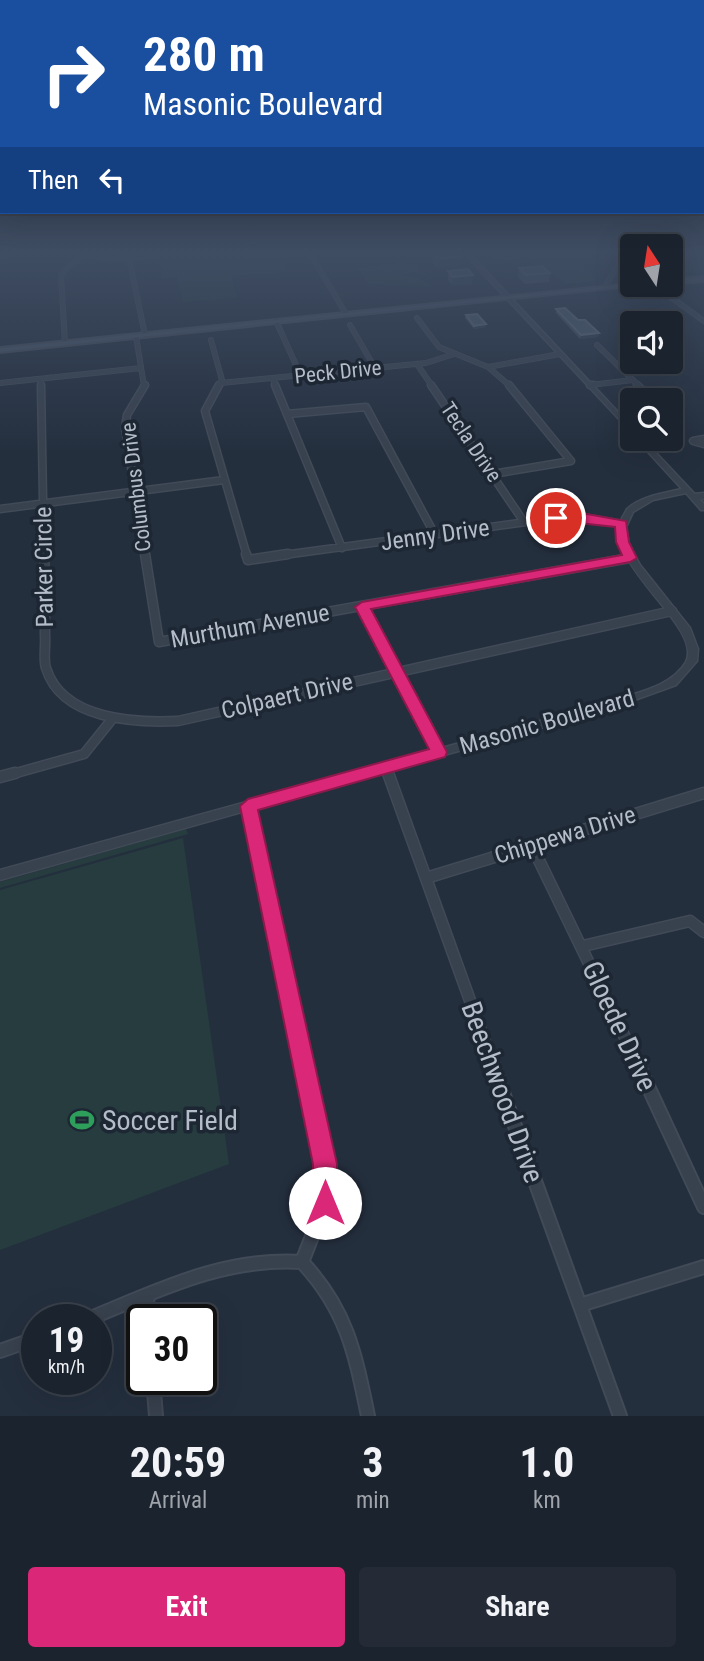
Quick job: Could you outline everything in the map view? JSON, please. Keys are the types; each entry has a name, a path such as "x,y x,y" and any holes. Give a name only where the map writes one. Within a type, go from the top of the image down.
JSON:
{"main road":[{"path":"0,350 295,319"}],"street":[{"path":"64,319 65,343"},
{"path":"142,319 145,335"},
{"path":"418,319 437,345 488,367 506,381 571,463 493,474"},
{"path":"528,319 620,418"},
{"path":"276,321 301,376"},
{"path":"350,325 375,368"},
{"name":"Columbus Drive","path":"136,336 144,390 125,421 156,638 159,642"},
{"path":"0,509 224,480 205,411 207,401 221,383 222,376 211,340"},
{"path":"597,345 641,388"},
{"name":"Peck Drive","path":"221,383 418,364 442,360 454,354"},
{"path":"488,367 560,354"},
{"name":"Tecla Drive","path":"418,364 524,522"},
{"path":"0,383 141,368"},
{"name":"Parker Circle","path":"41,379 46,668 61,692 72,701 113,718"},
{"path":"273,380 342,548"},
{"path":"590,386 633,380"},
{"path":"287,414 364,406 435,535"},
{"path":"650,451 704,508"},
{"name":"Jenny Drive","path":"224,480 248,560 575,517 622,524"},
{"path":"622,524 629,513 644,502 691,494 704,496"},
{"name":"Masonic Boulevard","path":"0,875 626,700 673,683 689,667 693,649 689,634 630,558 622,542 622,524"},
{"name":"Murthum Avenue","path":"159,642 630,558"},
{"path":"362,607 439,752"},
{"name":"Colpaert Drive","path":"113,718 147,722 178,721 673,611"},
{"path":"0,777 84,754 113,718"},
{"name":"Beechwood Drive","path":"386,767 620,1416"},
{"name":"Chippewa Drive","path":"426,878 704,793"},
{"path":"248,806 325,1164 325,1203 302,1262"},
{"name":"Gloede Drive","path":"532,846 583,946 704,1207"},
{"path":"583,946 690,921 696,923 704,932"},
{"path":"112,1310 242,1261 280,1258 302,1262 336,1299 354,1345 368,1416"},
{"path":"580,1305 704,1267"},
{"path":"147,1297 148,1304"},
{"path":"0,1351 21,1344"},
{"path":"154,1395 156,1416"}],"green space":[{"path":"186,829 188,834 0,888 0,882"},
{"path":"183,838 229,1164 0,1250 0,890"}],"building":[{"path":"469,319 482,319 486,324 474,326"},
{"path":"566,319 585,320 599,333 581,335"}],"place":[{"name":"Soccer Field","path":"82,1120"}],"route":[{"path":"325,1203 325,1164 248,806 439,752 362,607 630,558 622,542 622,524 587,518 556,518"}]}
